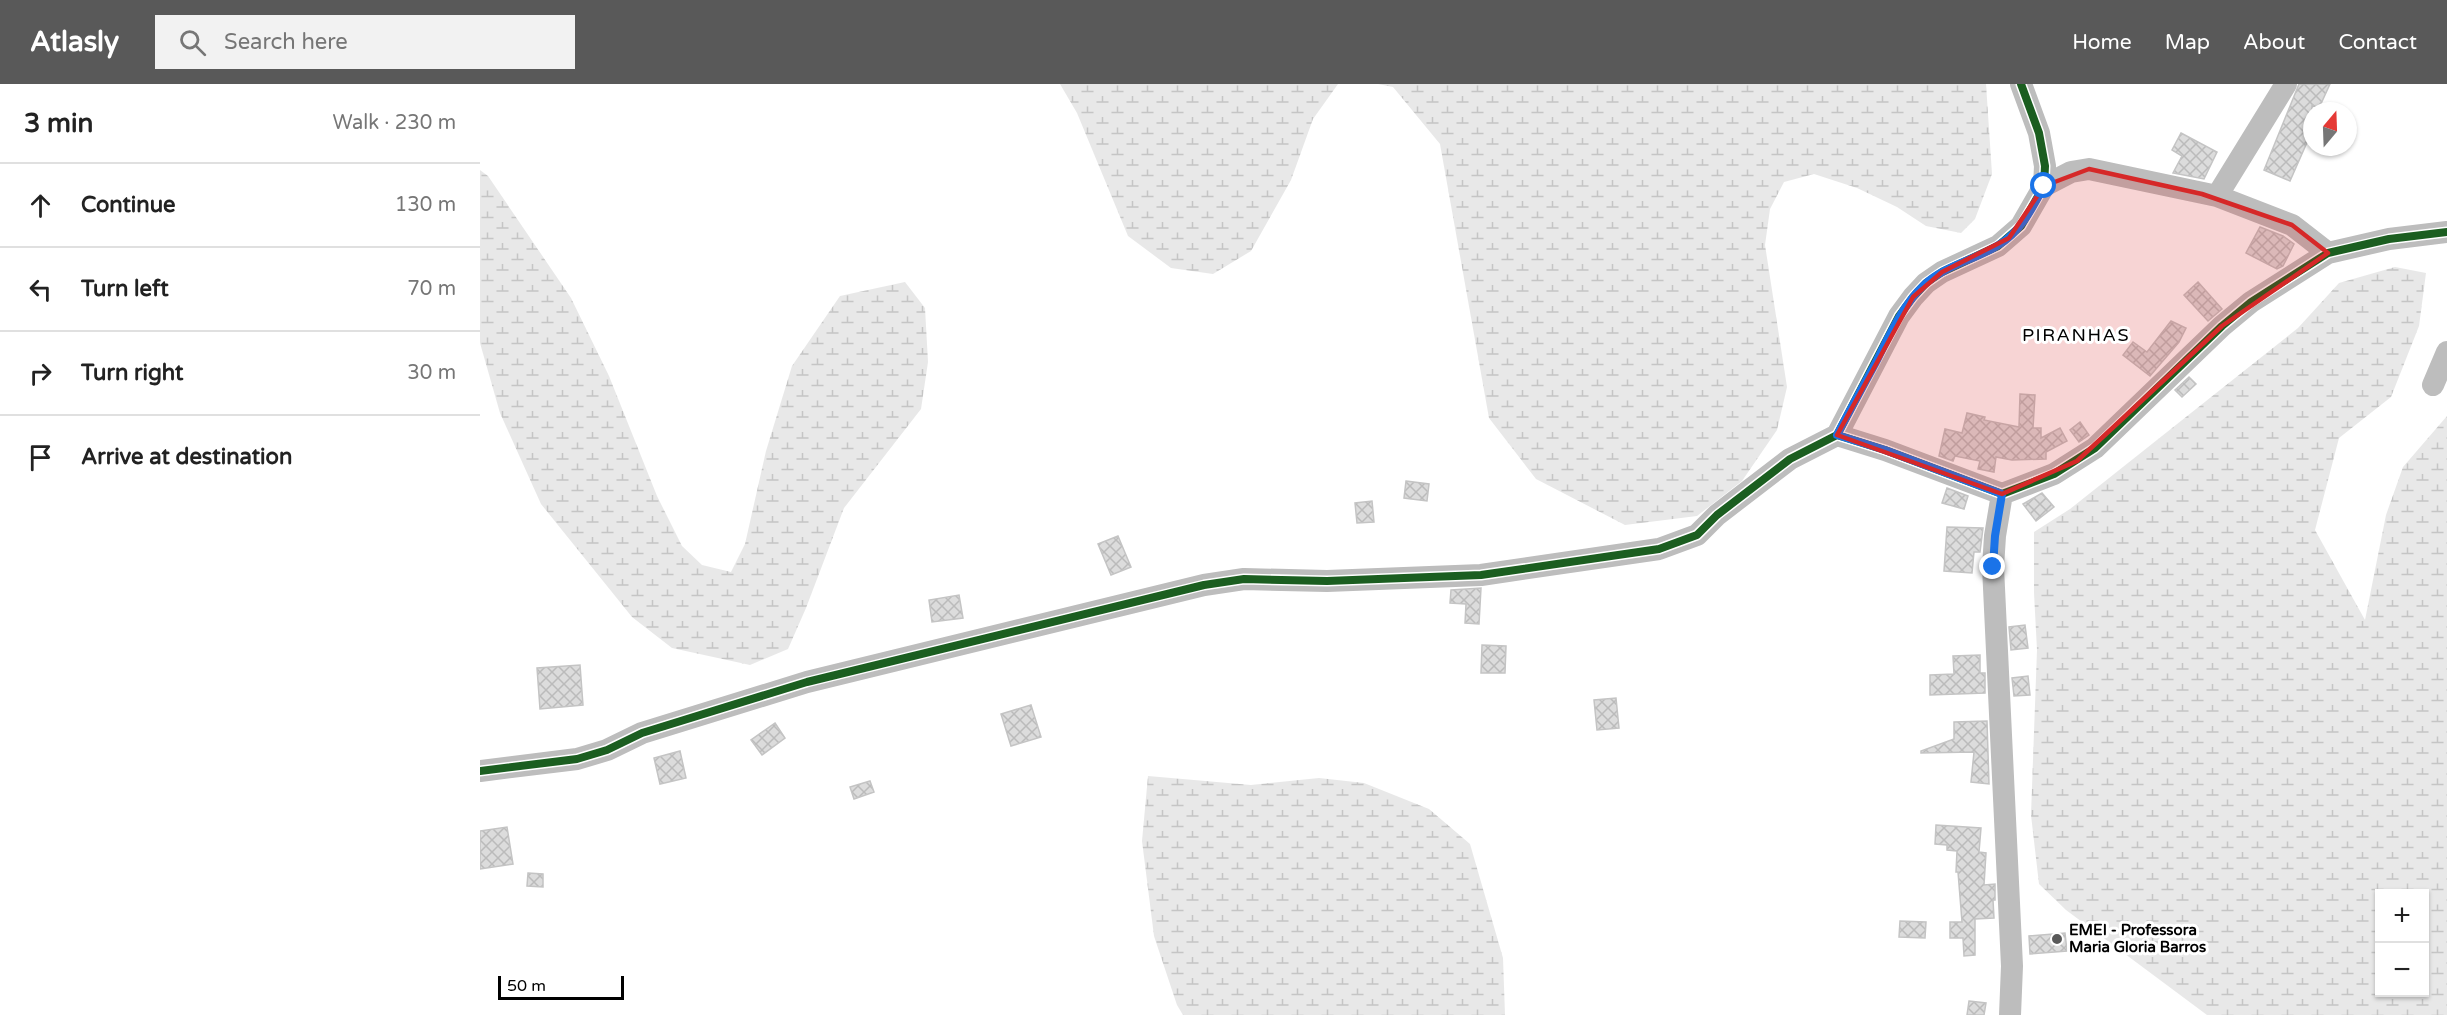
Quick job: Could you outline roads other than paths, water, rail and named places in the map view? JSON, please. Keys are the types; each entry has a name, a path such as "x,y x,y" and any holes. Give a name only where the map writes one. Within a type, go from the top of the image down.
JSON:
{"street":[{"path":"480,771 577,759 607,750 642,733 807,682 1204,585 1244,579 1327,581 1481,575 1659,549 1697,535 1717,515 1791,459 1837,435 1899,316 1913,297 1926,283 1942,272 1998,246 2009,238 2032,210 2044,186 2045,166 2039,133 2021,84"},
{"path":"2217,196 2286,84"},
{"path":"2044,186 2071,172 2089,169 2217,196 2292,225 2328,253"},
{"path":"1837,435 1885,450 2002,494 2054,474 2095,448 2222,326 2251,302 2328,253 2389,239 2447,232"},
{"path":"2433,385 2447,352"},
{"path":"2002,494 1995,536 1993,567 2012,966 2010,1015"}],"place":[{"name":"EMEI - Professora Maria Gloria Barros","path":"2057,939"}],"district":[{"name":"PIRANHAS","path":"2076,335"}]}
